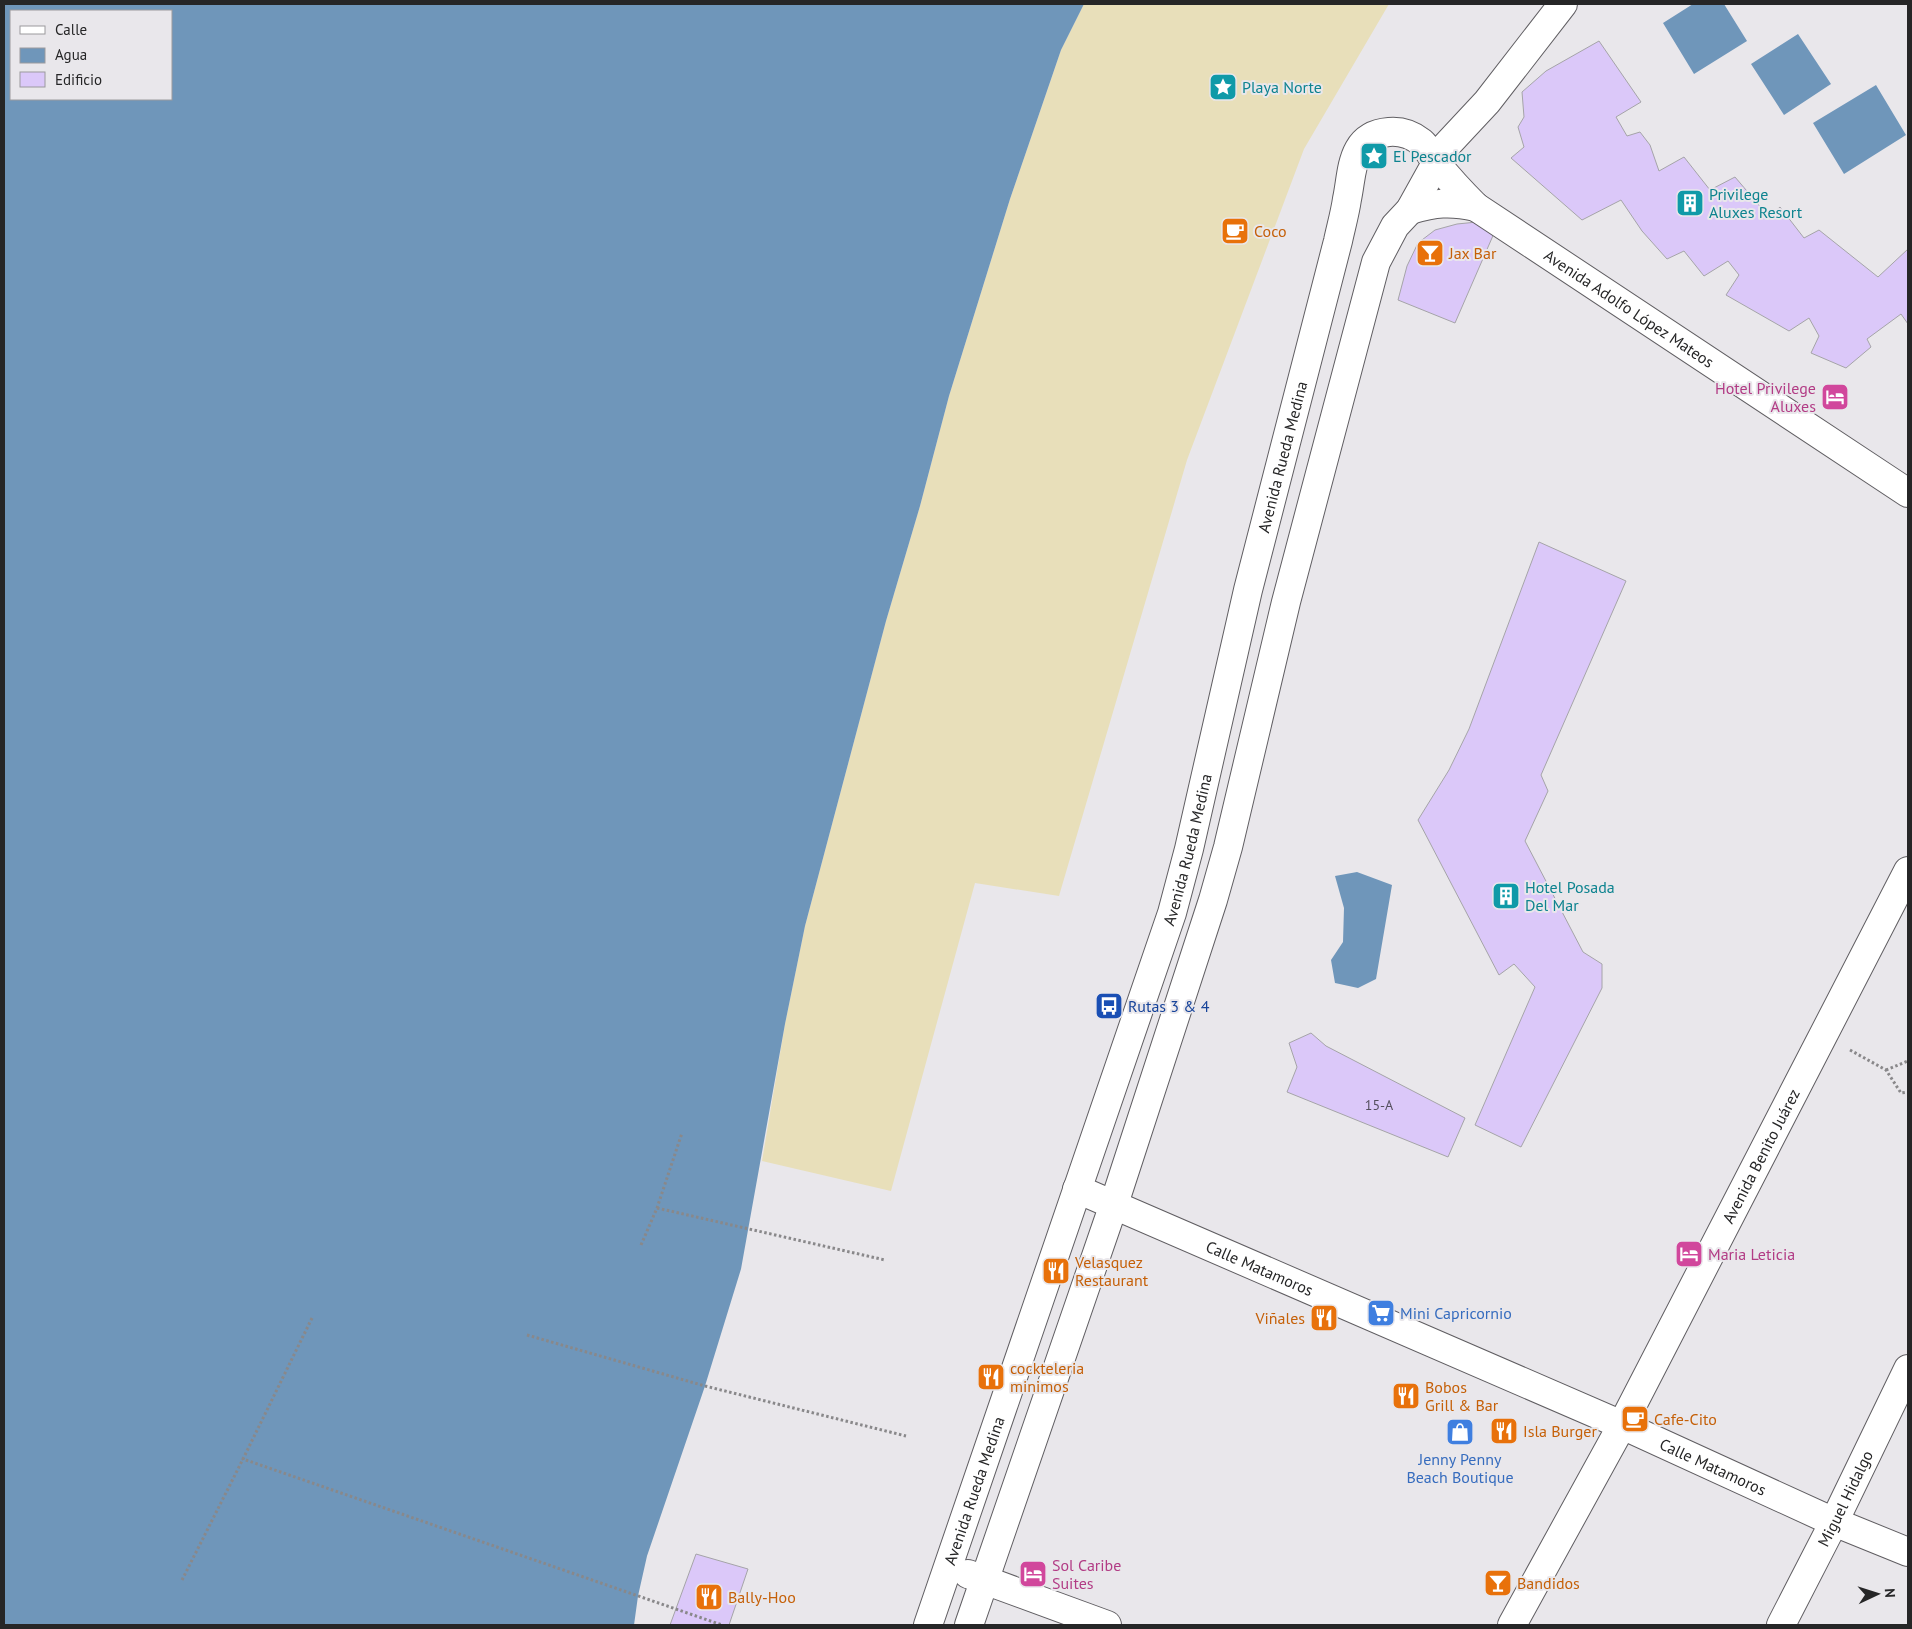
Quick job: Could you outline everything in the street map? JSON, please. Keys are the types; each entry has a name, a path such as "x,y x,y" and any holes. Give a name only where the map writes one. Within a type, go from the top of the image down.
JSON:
{"street":[{"path":"969,1625 1114,1204 1213,900 1228,847 1286,602 1376,262 1395,226 1410,210 1445,147 1487,102 1563,4"},
{"name":"Avenida Rueda Medina","path":"928,1625 1172,913 1189,849 1248,590 1338,241 1348,198 1353,160 1359,148 1370,138 1383,132 1398,132 1411,135 1423,144 1437,163"},
{"name":"Avenida Adolfo López Mateos","path":"1437,163 1476,206 1908,493"},
{"name":"Avenida Adolfo López Mateos","path":"1410,210 1434,203 1446,202 1476,206"},
{"path":"1248,590 1286,602"},
{"name":"Avenida Benito Juárez","path":"1512,1625 1622,1425 1908,871"},
{"name":"Calle Matamoros","path":"1076,1189 1622,1425 1834,1522 1908,1552"},
{"name":"Miguel Hidalgo","path":"1781,1625 1834,1522 1908,1369"},
{"path":"948,1566 1106,1625"}],"path":[{"path":"1823,1036 1886,1070 1900,1093 1908,1092"},
{"path":"1886,1070 1908,1061"},
{"path":"641,1245 657,1208 682,1132"},
{"path":"657,1208 885,1260"},
{"path":"182,1580 312,1318"},
{"path":"527,1335 705,1386 906,1436"},
{"path":"243,1459 722,1625"}],"sand":[{"path":"1084,4 1389,4 1304,149 1187,460 1059,896 975,883 891,1191 762,1161 785,1024 805,926 886,621 920,506 949,396 1010,199 1061,50"}],"water":[{"path":"4,4 1084,4 1061,50 1010,199 949,396 920,506 886,621 805,926 785,1024 741,1269 705,1386 647,1556 634,1625 4,1625"},
{"path":"1693,4 1724,4 1747,41 1694,74 1663,23"},
{"path":"1798,34 1831,84 1784,115 1751,64"},
{"path":"1876,85 1906,135 1844,174 1813,123"},
{"path":"1357,872 1392,885 1376,979 1358,988 1335,983 1331,960 1343,942 1344,908 1335,876"}],"building":[{"name":"Privilege Aluxes Resort","path":"1599,41 1641,102 1616,117 1627,136 1640,132 1650,145 1659,171 1684,157 1710,190 1735,177 1769,217 1780,207 1804,238 1819,230 1878,277 1908,249 1908,324 1901,314 1867,339 1871,347 1846,368 1811,353 1819,336 1809,318 1789,331 1726,295 1739,275 1728,261 1704,276 1684,251 1667,259 1642,231 1621,200 1582,220 1511,158 1524,147 1518,127 1524,117 1522,92 1546,71"},
{"path":"1477,222 1495,231 1455,323 1398,300 1407,266 1418,243 1435,230 1457,224"},
{"name":"Hotel Posada Del Mar","path":"1539,542 1626,581 1541,775 1548,791 1525,841 1583,952 1602,964 1602,988 1521,1147 1475,1125 1535,987 1514,964 1499,975 1418,820 1449,770 1469,729"},
{"path":"1311,1033 1326,1046 1465,1118 1448,1157 1287,1092 1297,1067 1289,1043"},
{"name":"Bally-Hoo","path":"696,1554 748,1569 729,1625 670,1625"}],"place":[{"name":"Playa Norte","path":"1223,87"},
{"name":"El Pescador","path":"1374,156"},
{"name":"Privilege Aluxes Resort","path":"1690,203"},
{"name":"Coco","path":"1235,231"},
{"name":"Jax Bar","path":"1430,253"},
{"name":"Hotel Privilege Aluxes","path":"1835,397"},
{"name":"Hotel Posada Del Mar","path":"1506,896"},
{"name":"Rutas 3 & 4","path":"1109,1006"},
{"name":"Maria Leticia","path":"1689,1254"},
{"name":"Velasquez Restaurant","path":"1056,1271"},
{"name":"Mini Capricornio","path":"1381,1313"},
{"name":"Viñales","path":"1324,1318"},
{"name":"cockteleria minimos","path":"991,1377"},
{"name":"Bobos Grill & Bar","path":"1406,1396"},
{"name":"Cafe-Cito","path":"1635,1419"},
{"name":"Isla Burger","path":"1504,1431"},
{"name":"Jenny Penny Beach Boutique","path":"1460,1432"},
{"name":"Sol Caribe Suites","path":"1033,1574"},
{"name":"Bandidos","path":"1498,1583"},
{"name":"Bally-Hoo","path":"709,1597"}]}
